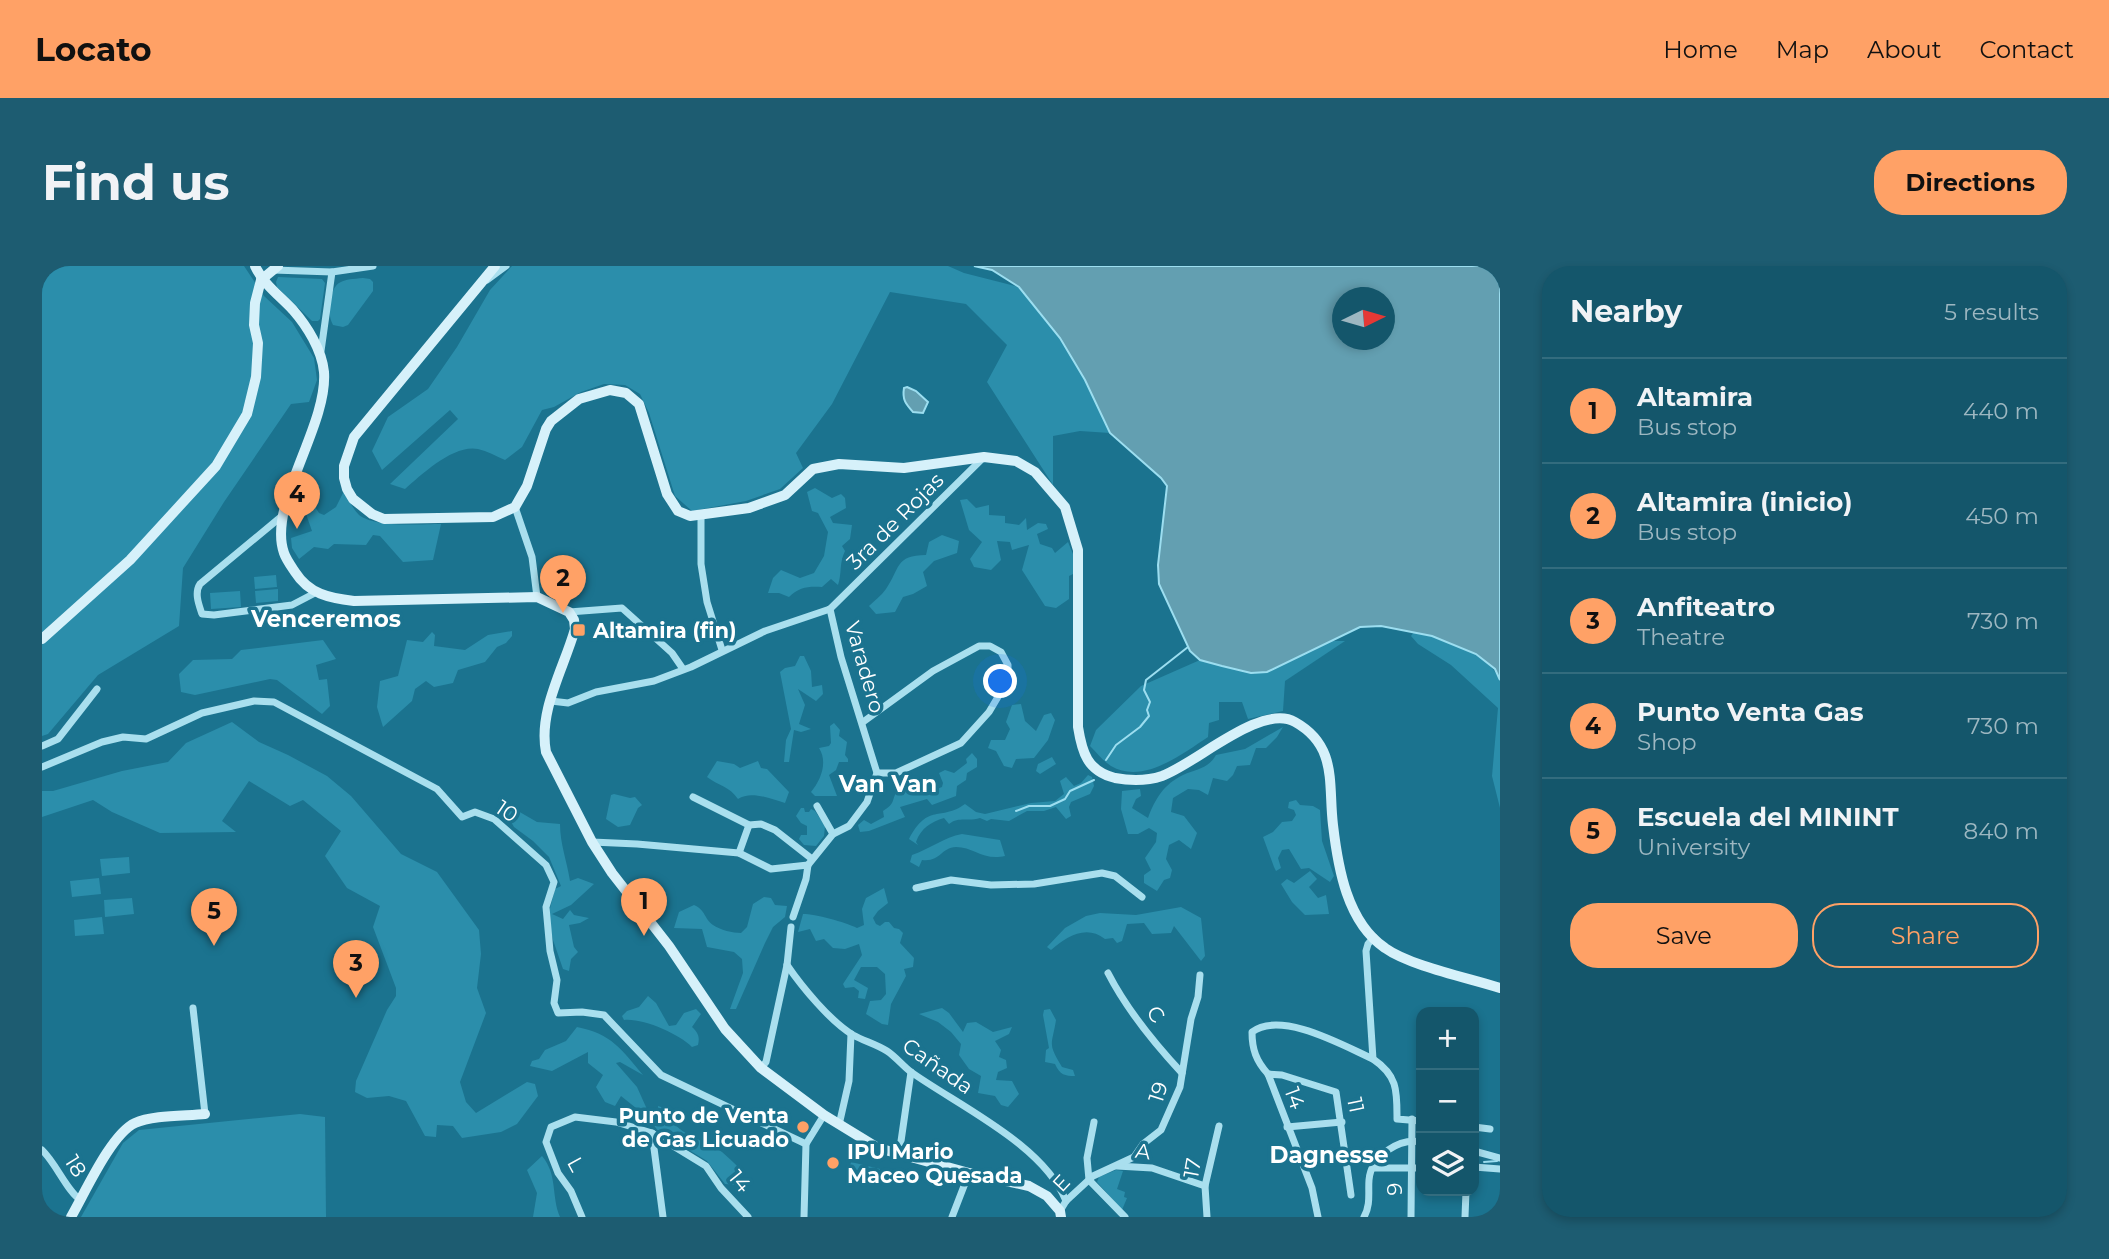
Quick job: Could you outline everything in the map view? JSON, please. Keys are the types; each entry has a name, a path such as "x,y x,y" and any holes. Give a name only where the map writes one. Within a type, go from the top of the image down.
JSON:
{"main road":[{"path":"255,266 261,280 295,311 313,339 324,372 318,414 282,516 281,538 284,553 299,579 315,593 331,599 354,601 537,597 569,612 575,620 575,629 551,701 543,737 546,752 592,842 612,873 669,946 725,1030 761,1068 824,1115 878,1148 1029,1186 1047,1196 1063,1210"},
{"path":"495,266 354,437 344,466 344,478 347,489 362,508 384,519 493,517 516,507 527,486 551,421 579,398 610,390 626,393 639,404 667,494 678,511 690,516 749,508 785,495 813,469 839,464 904,468 984,457 1016,461 1035,472 1065,507 1078,550 1078,727 1081,746 1088,763 1108,776 1143,781 1162,776 1198,758 1255,722 1276,717 1293,720 1317,739 1323,749 1331,774 1333,823 1344,881 1352,910 1366,930 1385,948 1415,962 1500,988"},
{"path":"42,639 130,560 216,466 247,414 257,377 258,343 254,325 254,303 261,280 275,268"},
{"path":"71,1217 116,1138 134,1124 145,1120 205,1114"}],"street":[{"path":"275,268 332,272 373,266"},
{"path":"481,285 506,266"},
{"path":"320,356 332,272"},
{"name":"3ra de Rojas","path":"830,609 984,457"},
{"path":"516,507 532,557 537,597"},
{"path":"701,515 701,564 707,602 722,650"},
{"path":"282,516 200,584 197,588 202,614 214,615 292,605 315,593"},
{"path":"569,612 622,608 672,653 683,670"},
{"name":"Varadero","path":"551,701 568,703 596,692 654,681 796,619 830,609 841,657 877,773"},
{"path":"793,917 810,862 833,834 849,826 867,802 877,773 895,773 961,743 989,712 1009,680 1008,665 1001,652 990,646 979,646 933,671 863,722"},
{"path":"42,746 58,739 97,689"},
{"name":"10","path":"42,767 102,742 123,737 146,739 202,713 254,701 274,702 437,789 462,817 475,813 494,819 545,865 554,882 546,907 550,951 557,980 554,1003 558,1013 604,1015 661,1075 807,1144"},
{"path":"694,797 749,825 761,824 775,830 810,862"},
{"path":"817,806 833,834"},
{"path":"739,853 749,825"},
{"path":"592,842 739,853 771,869 810,862"},
{"path":"916,888 951,880 991,885 1034,884 1101,873 1115,876 1142,897"},
{"path":"761,1068 766,1062 787,965 791,927"},
{"path":"1374,937 1366,951 1373,1059 1385,1067 1397,1086 1397,1119 1416,1120"},
{"name":"Cañada","path":"787,965 804,989 851,1034 886,1051 911,1072 1031,1154 1060,1186 1063,1210"},
{"name":"C","path":"1108,973 1134,1015 1182,1073"},
{"name":"19","path":"1089,1180 1134,1157 1143,1144 1161,1130 1180,1087 1200,975"},
{"path":"193,1008 205,1114"},
{"name":"14","path":"1318,1217 1312,1188 1268,1074 1259,1065 1252,1047 1252,1032 1259,1027 1273,1026 1307,1030 1373,1059"},
{"path":"839,1125 849,1081 851,1034"},
{"path":"899,1155 911,1072"},
{"name":"11","path":"1268,1074 1307,1081 1336,1092 1351,1195"},
{"path":"804,1217 807,1144 824,1115"},
{"name":"14","path":"551,1127 575,1117 616,1122 652,1133 706,1166 721,1188 748,1217"},
{"name":"9","path":"1411,1217 1412,1119"},
{"path":"1094,1122 1087,1158 1089,1180 1125,1217"},
{"path":"1287,1127 1342,1122"},
{"name":"17","path":"1207,1217 1205,1186 1219,1126"},
{"name":"L","path":"551,1127 546,1142 558,1173 571,1191 582,1217"},
{"path":"1479,1128 1490,1129"},
{"path":"652,1133 663,1217"},
{"path":"1364,1217 1370,1198 1369,1177 1374,1168 1385,1152 1396,1144 1416,1141"},
{"name":"18","path":"42,1150 60,1171 74,1195 81,1200"},
{"path":"1479,1152 1500,1158"},
{"name":"A","path":"1117,1166 1152,1168 1205,1186"},
{"path":"1479,1167 1500,1169"},
{"path":"1374,1168 1416,1168"},
{"path":"952,1217 969,1173"},
{"name":"E","path":"1063,1210 1089,1180"},
{"path":"1465,1217 1466,1196"}],"shaded area":[{"path":"42,266 244,266 264,296 292,322 314,358 317,380 309,402 291,404 183,568 179,626 98,675 48,734 42,736"},
{"path":"512,266 948,266 964,273 1019,287 1060,338 1085,380 1110,433 1080,431 1053,436 1053,485 987,382 1007,345 966,304 890,292 832,404 796,453 803,468 780,489 746,501 692,511 675,496 649,413 640,394 625,385 604,384 542,410 522,447 505,460 478,449 459,451 439,462 405,489 390,484 458,419 450,410 382,470 372,451 388,417 428,389 457,347 490,290"},
{"path":"974,266 1500,266 1500,680 1495,669 1476,654 1432,636 1381,626 1360,627 1267,672 1251,673 1200,660 1190,651 1159,584 1158,565 1167,486 1110,433 1085,380 1060,338 1019,287 992,270"},
{"path":"278,277 322,279 325,283 318,321 312,321 277,287"},
{"path":"363,278 373,282 373,291 348,325 333,325 329,308 334,289 345,280"},
{"path":"907,387 928,402 923,413 913,412 907,404 904,388"},
{"path":"303,488 319,513 324,515 336,507 344,491 357,513 367,519 398,524 441,524 433,560 403,562 380,536 373,535 366,545 334,544 328,549 314,547 299,559 292,548 291,538 312,531 306,514 296,513"},
{"path":"815,488 832,498 841,494 845,498 846,508 830,517 833,523 852,525 850,539 842,546 845,551 838,585 831,579 822,587 804,588 789,597 768,593 773,578 781,570 800,578 814,573 824,556 828,532 818,513 812,511 807,492"},
{"path":"967,499 976,508 989,505 989,515 1005,516 1005,523 1019,525 1026,518 1027,530 1038,523 1046,524 1048,529 1037,534 1040,544 1052,548 1055,553 1068,542 1073,554 1069,599 1056,608 1045,606 1022,570 1029,545 1012,550 1010,542 997,541 1001,560 991,570 974,567 970,559 982,542 969,530 960,500"},
{"path":"942,535 959,541 957,553 934,561 923,572 927,586 903,597 895,612 876,614 869,606 886,589 903,560 926,555 929,542"},
{"path":"276,575 277,587 255,589 254,577"},
{"path":"278,589 278,601 256,603 255,591"},
{"path":"240,591 241,607 211,609 210,593"},
{"path":"512,631 512,636 506,643 497,647 485,662 458,670 453,683 434,687 426,681 415,689 412,701 383,727 377,707 380,681 398,676 407,640 423,642 432,632 435,635 434,646 465,650 488,635"},
{"path":"1414,632 1450,642 1474,653 1500,680 1500,808 1492,776 1498,708 1451,665 1418,644 1411,636"},
{"path":"323,640 336,659 316,665 319,680 327,679 330,706 322,714 277,680 270,679 195,695 181,692 179,674 193,660 232,659 241,650"},
{"path":"1328,641 1345,641 1285,681 1283,711 1248,719 1242,702 1219,702 1219,720 1209,723 1208,737 1162,765 1136,772 1123,771 1108,764 1090,746 1096,730 1141,686 1200,660 1251,673 1267,672"},
{"path":"800,656 804,656 811,671 812,687 822,685 823,694 816,701 798,689 805,705 799,724 811,729 801,732 794,730 789,762 784,762 786,740 791,729 780,672 795,666"},
{"path":"1021,704 1025,721 1036,731 1044,715 1051,713 1055,720 1048,740 1034,758 1016,759 1012,768 1004,766 996,751 988,748 991,740 1005,740 1010,729 1006,722 1012,705"},
{"path":"232,722 259,742 327,776 351,796 401,854 437,872 479,930 481,954 477,988 486,1013 460,1082 466,1102 476,1113 527,1082 535,1084 538,1096 517,1124 501,1132 462,1138 453,1126 437,1125 436,1137 425,1136 406,1101 389,1096 367,1098 355,1092 356,1081 387,1010 396,996 396,988 373,927 380,906 347,888 325,856 341,831 303,800 290,806 249,781 222,821 236,832 160,833 112,812 93,800 42,817 42,791 53,791 122,771 168,762 186,743"},
{"path":"834,723 840,730 839,736 847,742 845,755 848,762 839,762 836,770 829,775 837,796 815,796 811,792 818,782 823,765 819,748 831,743 830,726"},
{"path":"1283,727 1266,748 1256,748 1250,765 1237,766 1227,781 1213,778 1208,795 1199,790 1188,789 1173,798 1171,812 1184,816 1197,833 1191,849 1179,840 1169,845 1166,859 1172,870 1170,878 1164,880 1157,891 1144,883 1144,875 1151,870 1145,858 1156,842 1157,833 1149,828 1138,834 1128,834 1121,809 1122,791 1140,789 1141,796 1136,799 1132,808 1148,818 1161,793 1170,783 1205,766 1216,755 1245,749"},
{"path":"972,753 977,759 977,767 967,773 966,780 957,786 956,796 932,805 927,799 900,807 905,817 860,832 858,825 864,820 871,824 884,817 883,811 892,804 902,786 913,780 921,795 942,787 939,773 945,770 954,773 967,763 966,759"},
{"path":"1052,757 1056,764 1040,774 1036,771 1038,764"},
{"path":"717,761 740,768 758,761 761,768 767,769 789,792 785,803 755,795 738,799 707,777"},
{"path":"1088,775 1092,777 1094,786 1090,794 1071,802 1071,816 1066,819 1056,807 1044,811 1027,811 1009,821 987,821 980,818 957,820 949,824 944,818 924,829 916,842 918,845 909,839 929,816 949,812 965,804 976,812 985,814 1031,803 1055,801 1064,794 1060,781 1066,777 1074,786"},
{"path":"611,795 635,797 642,805 630,825 618,827 606,819"},
{"path":"1296,800 1300,805 1313,806 1320,810 1322,841 1334,876 1330,882 1309,868 1301,869 1289,849 1282,850 1278,858 1281,868 1276,871 1274,867 1263,837 1273,832 1282,822 1292,821 1296,815 1294,810 1288,808 1289,802"},
{"path":"511,807 537,822 560,824 570,881 578,878 594,884 571,905 552,914 563,919 570,910 574,915 589,918 569,925 574,947 578,952 571,959 569,971 563,969 548,916 555,889 561,886 549,857 514,827 506,813"},
{"path":"801,808 804,808 805,812 811,809 815,811 825,826 824,836 816,846 804,845 799,839 801,835 807,835 807,826 796,816"},
{"path":"962,834 1000,840 1005,856 991,857 956,847 933,859 922,860 919,867 910,862 912,855"},
{"path":"129,857 130,873 102,876 100,859"},
{"path":"1310,871 1317,879 1309,887 1318,898 1326,895 1329,914 1305,915 1292,902 1281,884 1287,879 1294,883"},
{"path":"99,878 101,894 72,897 70,881"},
{"path":"884,888 888,903 873,918 880,926 889,922 899,929 903,933 900,943 914,958 913,967 904,969 906,976 891,1004 888,1025 866,1014 870,1001 881,1000 886,994 885,974 877,967 861,967 854,980 868,988 865,999 858,998 859,991 854,987 845,988 843,984 862,955 859,944 845,949 833,948 824,939 816,941 810,929 798,932 803,914 857,928 864,925 862,909 866,898"},
{"path":"764,897 771,898 775,905 787,906 785,917 773,927 736,1009 730,1009 743,973 742,959 734,952 707,947 702,929 674,928 679,912 694,905 701,909 716,927 741,933 747,927 753,904"},
{"path":"132,898 134,914 105,917 104,900"},
{"path":"1181,907 1201,918 1205,956 1201,961 1174,926 1171,933 1152,934 1144,923 1127,924 1122,941 1117,943 1113,938 1105,939 1084,932 1070,937 1051,950 1047,947 1065,928 1086,916 1100,913 1136,915"},
{"path":"102,917 104,934 75,936 74,920"},
{"path":"648,996 656,1003 669,1026 676,1025 684,1013 696,1009 701,1014 692,1027 698,1035 698,1045 692,1047 679,1037 650,1024 624,1020 622,1016 627,1011 639,1007"},
{"path":"942,1008 963,1032 967,1023 976,1022 993,1032 1012,1027 1009,1034 995,1041 1001,1050 999,1057 1006,1060 1007,1068 998,1072 996,1080 1012,1081 1019,1094 1008,1107 1001,1105 995,1096 978,1093 981,1076 969,1069 959,1055 961,1044 938,1022 919,1014"},
{"path":"1050,1009 1056,1020 1052,1044 1054,1053 1062,1067 1073,1070 1075,1076 1063,1074 1055,1064 1045,1062 1046,1050 1049,1048 1043,1015 1044,1010"},
{"path":"577,1027 607,1038 622,1050 643,1075 620,1062 616,1063 637,1087 650,1116 658,1117 658,1106 664,1108 676,1126 722,1152 739,1168 737,1185 725,1184 707,1161 679,1144 674,1134 660,1133 646,1116 621,1096 615,1106 605,1102 596,1087 603,1075 588,1063 588,1052 552,1071 530,1066 545,1050 566,1041"},
{"path":"300,1114 325,1117 326,1217 81,1217 123,1143 139,1130"},
{"path":"542,1156 550,1171 560,1217 533,1217 537,1193 527,1170"},
{"path":"851,1162 880,1169 876,1186 847,1178"},
{"path":"1116,1170 1123,1171 1117,1189 1125,1192 1124,1197 1127,1198 1122,1210 1097,1182 1099,1177"}],"waterway":[{"path":"1106,760 1116,745 1140,727 1149,716 1147,710 1150,702 1144,690 1146,680 1188,647"},
{"path":"1016,811 1029,806 1050,806 1065,799 1070,791 1094,780"},
{"path":"1484,1162 1497,1161"}],"place":[{"name":"Punto Venta Gas","path":"297,529"},
{"name":"Altamira (inicio)","path":"563,613"},
{"name":"Altamira (fin)","path":"579,630"},
{"name":"Altamira","path":"644,936"},
{"name":"Escuela del MININT","path":"214,946"},
{"name":"Anfiteatro","path":"356,998"},
{"name":"Punto de Venta de Gas Licuado","path":"803,1127"},
{"name":"IPU Mario Maceo Quesada","path":"833,1163"}],"district":[{"name":"Venceremos","path":"326,619"},
{"name":"Van Van","path":"888,784"},
{"name":"Dagnesse","path":"1329,1155"}]}
